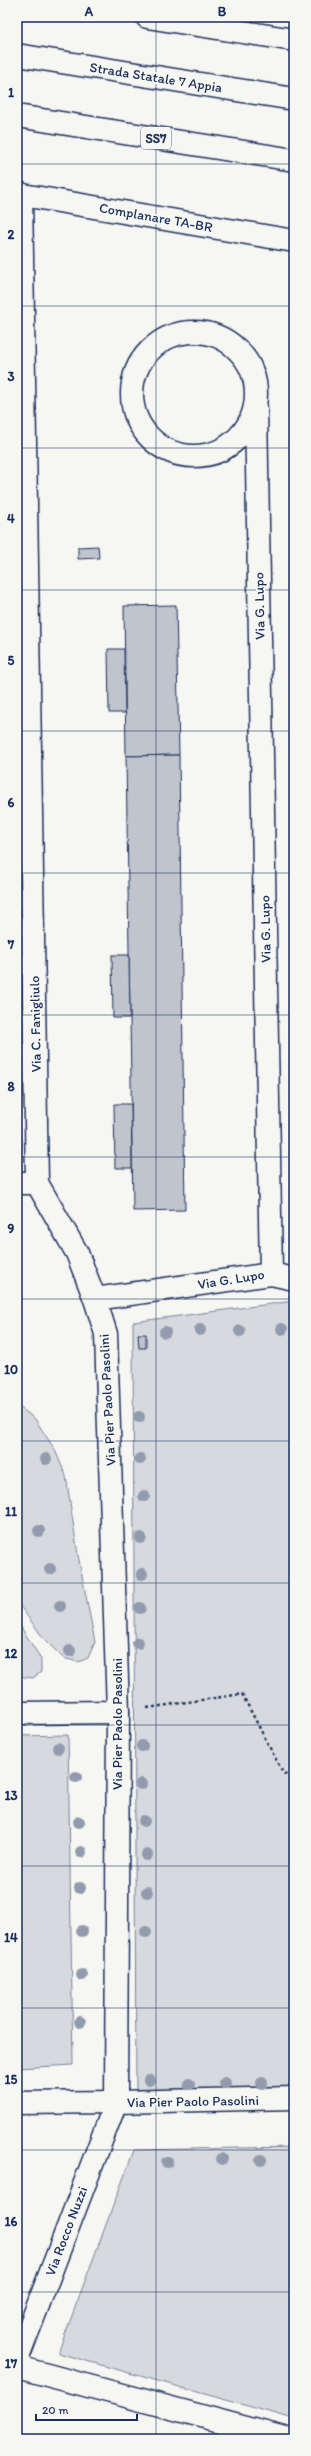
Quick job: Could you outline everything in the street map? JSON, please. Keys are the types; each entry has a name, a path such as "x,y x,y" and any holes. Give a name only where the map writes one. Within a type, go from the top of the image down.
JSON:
{"main road":[{"path":"147,17 294,40"},
{"name":"Strada Statale 7 Appia","path":"17,55 294,99"},
{"name":"SS7","path":"17,116 294,160"},
{"name":"Complanare TA-BR","path":"19,194 294,241"},
{"name":"Via C. Fanigliulo","path":"19,194 27,1183"},
{"path":"207,332 236,347 254,375 256,408 241,437 214,455 181,457 151,442 133,414 132,381 146,352 168,337 174,334 207,332"},
{"name":"Via G. Lupo","path":"95,1299 271,1274 256,408"},
{"name":"Via Pier Paolo Pasolini","path":"27,1183 77,1253 95,1299 106,1334 118,1712 116,2102 294,2098"},
{"path":"271,1274 294,1278"},
{"path":"17,1713 118,1712"},
{"path":"17,2103 116,2102"},
{"name":"Via Rocco Nuzzi","path":"17,2360 116,2102"},
{"path":"17,2367 288,2439"}],"path":[{"path":"118,1712 242,1694 283,1773 294,1779"}],"shaded area":[{"path":"294,1301 294,2099 136,2102 133,1322"},
{"path":"17,1405 35,1419 55,1450 66,1476 78,1555 95,1642 88,1658 78,1662 63,1658 44,1639 17,1602"},
{"path":"17,1621 41,1659 41,1672 33,1678 17,1676"},
{"path":"68,1735 73,2065 17,2068 17,1736"},
{"path":"294,2147 294,2419 58,2353 134,2150"}],"building":[{"path":"98,546 99,558 78,559 78,547"},
{"path":"176,605 179,755 126,756 124,606"},
{"path":"108,649 124,649 125,713 109,713"},
{"path":"179,755 185,1210 133,1211 126,756"},
{"path":"112,955 129,955 130,1018 113,1018"},
{"path":"114,1104 131,1104 132,1168 115,1168"},
{"path":"138,1334 146,1334 146,1348 139,1348"}]}
